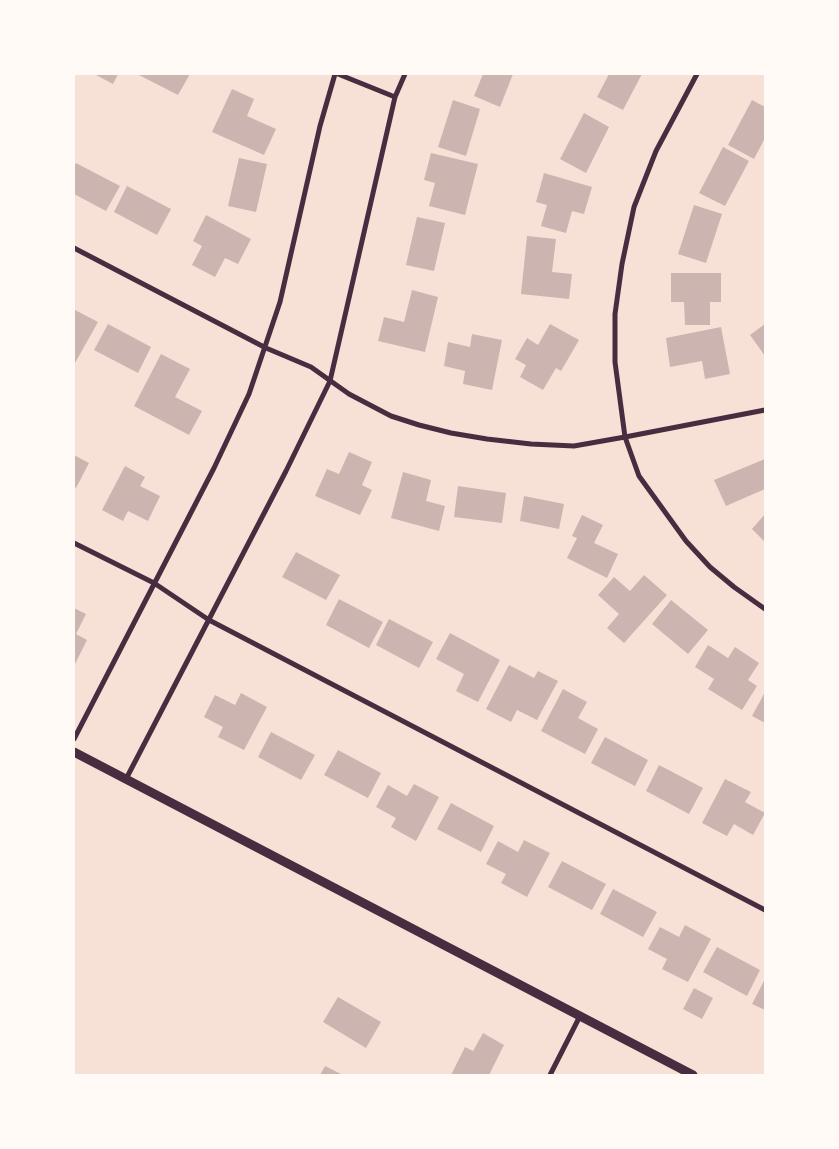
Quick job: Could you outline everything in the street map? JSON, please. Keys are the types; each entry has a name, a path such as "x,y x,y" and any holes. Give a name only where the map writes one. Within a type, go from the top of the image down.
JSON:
{"street":[{"path":"74,739 214,468 249,394 280,302 320,126 337,74 395,97"},
{"path":"126,779 286,471 330,381 395,97 405,74"},
{"path":"697,74 656,151 634,207 622,264 615,314 615,362 625,437 639,476 686,541 710,567 765,609"},
{"path":"74,248 266,348 311,367 349,394 392,416 451,433 532,444 574,446 765,410"},
{"path":"74,543 154,584 209,620 765,910"},
{"path":"74,752 693,1075"},
{"path":"550,1075 580,1016"}],"building":[{"path":"94,74 118,74 113,84"},
{"path":"137,74 190,74 178,95"},
{"path":"483,74 513,74 500,107 474,96"},
{"path":"609,74 642,74 623,110 597,97"},
{"path":"232,89 254,99 247,116 276,129 264,155 212,132"},
{"path":"453,100 480,109 466,156 438,147"},
{"path":"752,100 765,107 765,138 754,159 728,145"},
{"path":"584,113 609,127 586,173 560,159"},
{"path":"723,147 749,161 725,206 699,193"},
{"path":"431,153 478,164 465,215 429,206 435,183 424,180"},
{"path":"239,158 267,164 256,212 228,206"},
{"path":"76,163 120,186 106,211 74,194 74,167"},
{"path":"544,173 592,187 584,214 572,211 566,233 541,226 547,205 536,202"},
{"path":"127,186 171,209 157,235 114,212"},
{"path":"694,205 722,214 706,263 678,254"},
{"path":"206,215 251,239 238,264 225,258 215,277 192,265 202,246 193,241"},
{"path":"417,217 445,223 434,271 406,265"},
{"path":"527,236 556,239 552,272 572,274 569,299 521,294"},
{"path":"671,273 721,273 721,302 710,302 710,325 685,325 684,302 671,302"},
{"path":"412,290 438,297 425,352 378,341 384,317 404,322"},
{"path":"75,310 98,322 75,363 74,312"},
{"path":"108,324 151,347 138,373 94,350"},
{"path":"550,324 579,340 561,371 556,368 543,390 520,377 526,365 515,359 527,338 538,345"},
{"path":"765,324 765,356 750,335"},
{"path":"721,327 730,374 705,379 702,361 670,367 666,338"},
{"path":"472,334 502,340 492,390 463,384 465,371 444,366 448,342 470,347"},
{"path":"161,354 190,369 175,397 202,411 189,435 134,406"},
{"path":"349,452 372,462 362,485 372,490 360,515 315,496 327,469 339,474"},
{"path":"74,455 89,463 76,488 74,486"},
{"path":"765,459 765,489 726,506 714,480"},
{"path":"125,466 145,477 140,486 160,496 148,521 128,511 123,521 102,510"},
{"path":"403,472 431,480 426,501 445,506 439,531 391,518"},
{"path":"458,486 506,493 502,523 454,517"},
{"path":"524,496 564,504 559,529 520,521"},
{"path":"765,514 765,542 752,529"},
{"path":"582,515 603,525 594,543 618,554 607,578 567,558 577,538 572,536"},
{"path":"296,552 340,575 326,600 282,577"},
{"path":"644,575 667,595 624,643 607,628 619,614 598,595 614,577 630,591"},
{"path":"339,599 383,622 369,648 326,625"},
{"path":"671,600 708,630 688,654 652,624"},
{"path":"74,608 86,614 76,634 87,640 74,666"},
{"path":"389,619 433,642 419,668 376,645"},
{"path":"450,633 500,660 478,702 456,691 464,674 436,659"},
{"path":"708,645 728,658 735,647 759,663 748,680 757,686 742,710 708,689 714,679 695,667"},
{"path":"509,665 534,678 538,671 558,681 537,720 517,710 511,722 486,709"},
{"path":"563,689 587,702 578,718 598,729 585,754 541,731"},
{"path":"765,692 765,723 752,716"},
{"path":"241,693 267,707 244,750 218,737 223,727 204,717 215,695 235,705"},
{"path":"271,732 315,755 301,780 258,757"},
{"path":"605,737 648,760 635,786 591,763"},
{"path":"338,750 381,773 368,798 324,775"},
{"path":"659,765 703,788 689,814 646,791"},
{"path":"725,779 751,792 745,802 765,813 753,835 734,824 727,836 702,823"},
{"path":"414,784 439,797 416,841 391,827 396,818 376,807 388,785 407,796"},
{"path":"451,803 494,826 481,852 437,829"},
{"path":"524,840 550,853 527,897 501,883 506,874 486,864 498,841 518,852"},
{"path":"562,861 606,884 592,910 548,887"},
{"path":"613,889 657,912 643,937 600,914"},
{"path":"685,925 711,939 688,982 662,969 667,959 648,949 660,927 679,937"},
{"path":"717,947 760,970 747,996 703,972"},
{"path":"765,979 765,1010 752,1004"},
{"path":"694,988 713,998 702,1019 683,1009"},
{"path":"338,997 381,1022 366,1048 323,1022"},
{"path":"483,1033 504,1045 489,1075 451,1075 465,1047 473,1051"},
{"path":"325,1066 343,1075 320,1075"}]}
